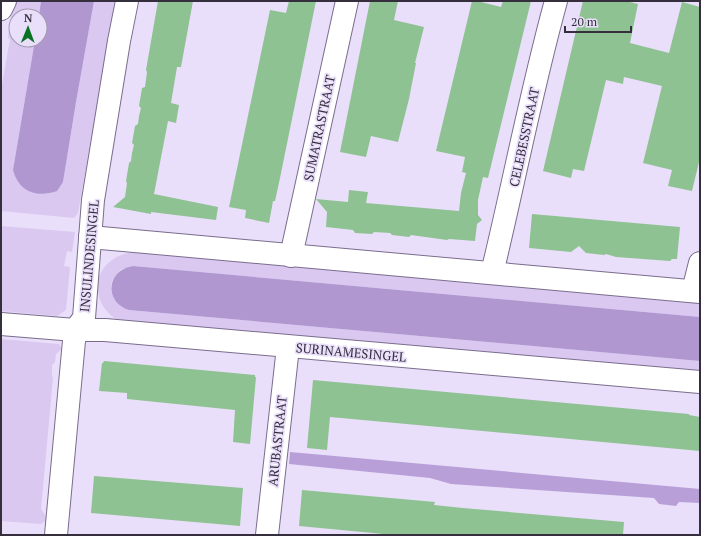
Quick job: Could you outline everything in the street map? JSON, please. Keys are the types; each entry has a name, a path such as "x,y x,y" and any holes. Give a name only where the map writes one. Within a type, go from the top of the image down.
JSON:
{"street":[{"path":"1,9 5,1"},
{"name":"INSULINDESINGEL","path":"56,535 76,330 84,318 93,200 127,1"},
{"name":"SUMATRASTRAAT","path":"291,256 347,1"},
{"name":"CELEBESSTRAAT","path":"492,273 543,49 556,1"},
{"path":"90,237 696,292 700,263"},
{"name":"SURINAMESINGEL","path":"1,324 76,330 105,330 700,382"},
{"name":"ARUBASTRAAT","path":"267,535 288,347"}],"shaded area":[{"path":"13,1 41,1 40,8 12,8"},
{"path":"41,1 94,1 63,182 57,191 42,194 29,191 19,184 13,170 34,48 48,48 48,8 40,8"},
{"path":"94,1 115,1 78,213 74,218 1,211 1,90 8,48 34,48 13,170 63,182"},
{"path":"1,226 75,232 72,252 67,251 64,266 70,267 66,310 57,316 1,311"},
{"path":"132,252 700,302 700,317 133,266 120,270 114,277 111,287 113,297 116,301 124,308 129,310 700,361 700,374 122,322 113,317 106,310 98,293 98,284 104,267 119,256"},
{"path":"133,266 700,317 700,361 129,310 121,306 115,300 112,294 112,286 113,280 117,273"},
{"path":"1,339 59,344 62,349 56,354 55,362 52,365 53,378 41,509 47,520 41,524 1,521"},
{"path":"290,452 700,489 700,503 679,502 676,506 659,504 654,498 451,484 430,478 289,464"}],"building":[{"path":"158,1 193,1 181,67 177,67 171,103 179,105 176,123 168,121 154,194 218,207 216,220 151,212 151,214 113,207 125,197 129,163 131,161 134,145 132,143 135,126 138,124 141,108 139,106 142,88 145,87 146,70"},
{"path":"289,1 316,1 280,178 275,201 273,201 269,223 245,218 246,210 229,207 270,10 286,13"},
{"path":"370,1 398,1 394,20 424,27 415,63 409,99 398,142 371,136 366,157 340,152"},
{"path":"472,1 501,7 503,1 531,1 488,178 483,177 478,200 478,215 482,220 477,224 475,241 447,240 411,235 409,237 392,235 390,233 355,233 353,230 326,227 327,212 316,199 348,202 349,190 368,192 366,203 459,211 461,193 466,173 462,172 465,157 436,151"},
{"path":"583,1 626,1 638,4 630,43 669,53 682,2 700,7 700,158 692,191 668,186 672,170 643,163 662,86 624,77 623,84 606,80 584,171 573,169 571,178 543,171"},
{"path":"532,214 680,227 677,259 672,259 670,261 616,257 606,254 586,253 579,246 571,252 529,248"},
{"path":"104,361 255,375 250,444 233,442 235,410 127,399 127,393 99,391 102,363"},
{"path":"313,380 689,414 700,417 700,451 330,417 327,450 307,448"},
{"path":"94,476 243,488 240,526 91,513"},
{"path":"302,490 435,502 434,505 463,508 624,522 623,535 394,535 299,526"}]}
